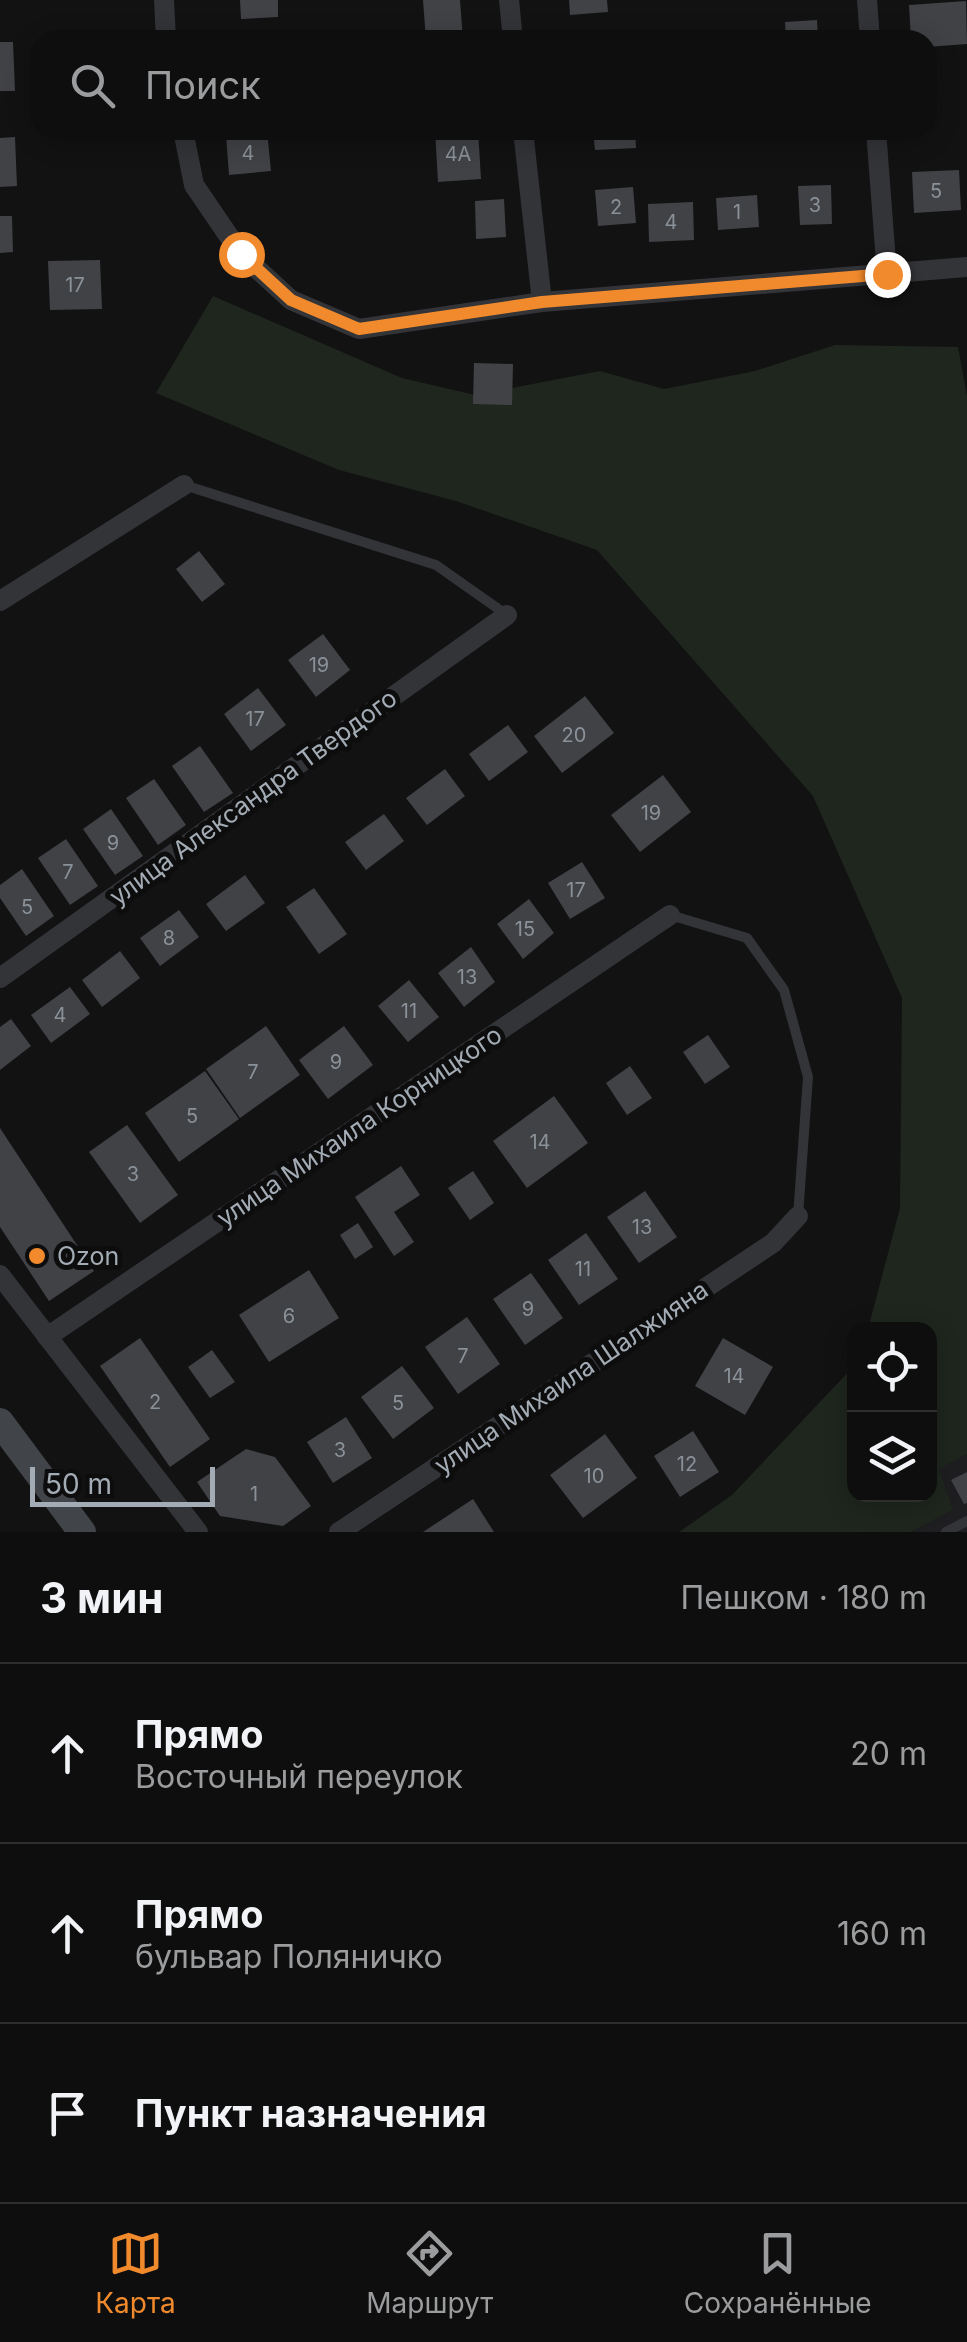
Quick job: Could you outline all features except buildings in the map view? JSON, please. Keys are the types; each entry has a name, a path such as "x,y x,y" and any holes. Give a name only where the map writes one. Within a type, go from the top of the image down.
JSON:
{"street":[{"path":"164,0 166,30"},
{"path":"509,0 512,30"},
{"path":"866,0 869,30"},
{"path":"185,140 194,184 241,254 291,300 359,329 542,302 967,268"},
{"path":"524,140 542,302"},
{"path":"877,140 887,274"},
{"path":"0,600 184,485"},
{"name":"улица Александра Твердого","path":"0,978 507,614"},
{"name":"улица Михаила Корницкого","path":"47,1338 670,915"},
{"name":"улица Михаила Шалжияна","path":"340,1532 772,1243 798,1216"},
{"path":"0,1275 198,1532"},
{"path":"0,1422 82,1532"}],"lane":[{"path":"184,485 436,565 507,614"},
{"path":"670,915 748,938 784,990 808,1076 798,1216"},
{"path":"946,1532 967,1521"}],"shaded area":[{"path":"213,296 402,378 475,395 600,371 664,389 755,371 835,345 958,347 967,396 967,1454 939,1469 953,1510 911,1532 679,1532 732,1495 847,1373 847,1502 937,1502 937,1322 870,1322 900,1208 902,998 813,796 597,550 456,501 339,470 156,393"},
{"path":"967,1454 967,1532 911,1532 952,1510 938,1469"}],"place":[{"name":"Ozon","path":"37,1256"}],"route":[{"path":"241,254 291,300 359,329 542,302 887,274"}]}
